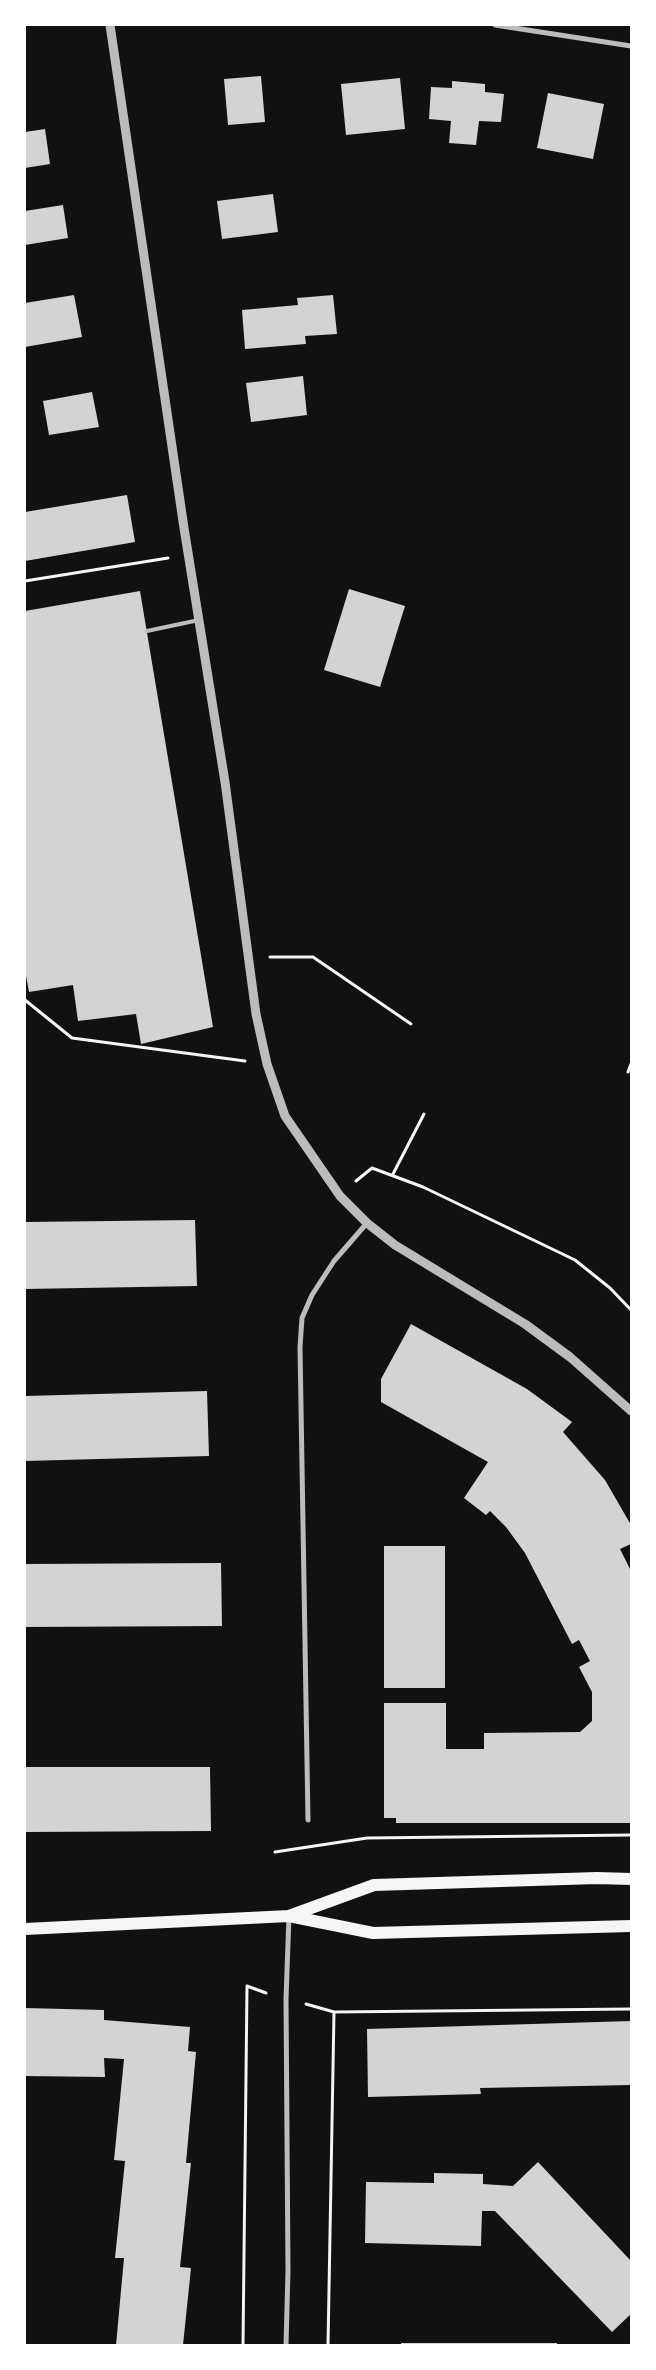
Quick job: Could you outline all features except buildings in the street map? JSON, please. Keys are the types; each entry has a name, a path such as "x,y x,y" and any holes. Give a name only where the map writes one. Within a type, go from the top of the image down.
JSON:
{"main road":[{"path":"289,1916 374,1884 597,1878 631,1879"},
{"path":"25,1929 289,1916 373,1934 631,1926"}],"street":[{"path":"110,25 188,555 225,782 256,1014 267,1064 284,1116 340,1196 367,1224 395,1245 525,1324 577,1363 631,1411"},
{"path":"495,25 631,46"},
{"path":"308,1820 300,1347 302,1318 312,1295 334,1261 367,1224"},
{"path":"286,2345 288,2271 286,1999 289,1916"}],"lane":[{"path":"147,630 199,620"}],"path":[{"path":"25,581 188,555"},
{"path":"248,957 313,957 411,1024"},
{"path":"25,1000 72,1038 267,1064"},
{"path":"628,1072 631,1064"},
{"path":"394,1174 424,1114"},
{"path":"340,1196 372,1168 394,1174 575,1260 610,1288 631,1310"},
{"path":"275,1852 367,1838 631,1835"},
{"path":"243,2345 247,1986"},
{"path":"286,1999 334,2012 631,2009"},
{"path":"328,2345 334,2012"}]}
